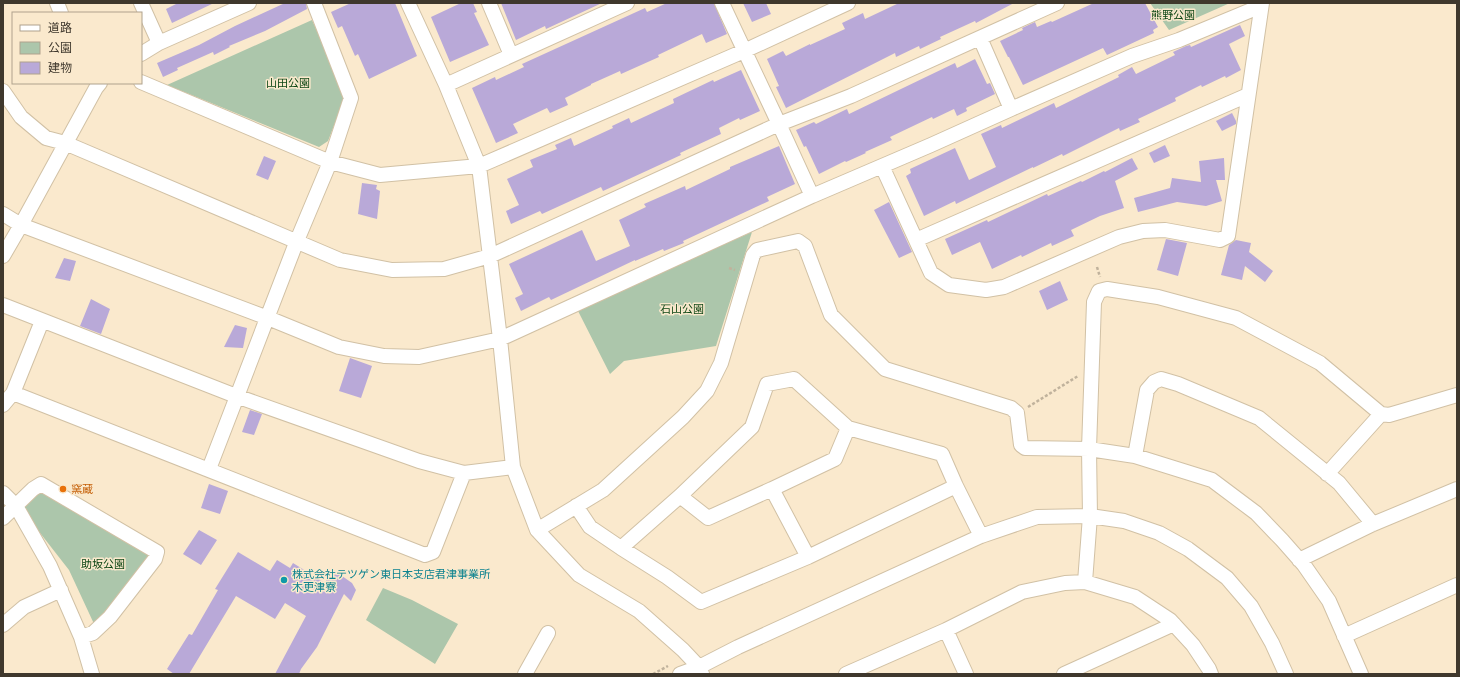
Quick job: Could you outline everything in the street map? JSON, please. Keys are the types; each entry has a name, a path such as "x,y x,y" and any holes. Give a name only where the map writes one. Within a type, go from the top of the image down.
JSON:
{"street":[{"path":"141,3 159,44"},
{"path":"142,53 230,7 249,3"},
{"path":"209,469 296,243 330,162 352,98 314,3"},
{"path":"408,3 446,85 479,166 500,339 513,467 537,530 579,575 639,611 683,650 700,670"},
{"path":"488,3 511,55"},
{"path":"446,85 627,3"},
{"path":"722,3 812,196"},
{"path":"142,82 330,162 380,175 479,166 744,51 848,3"},
{"path":"3,91 21,118 46,138 64,143 296,243 340,260 392,270 444,269 490,256 779,124 851,96 1056,3"},
{"path":"882,166 931,273 949,285 986,290 1004,287 1119,237 1143,231 1165,230 1220,240 1228,236 1261,4"},
{"path":"3,214 21,225 268,318 339,347 384,356 419,357 500,339 812,196 1010,108 1132,56 1179,40 1261,4"},
{"path":"980,38 1010,108"},
{"path":"3,256 64,143 99,84"},
{"path":"916,240 1248,95"},
{"path":"537,530 603,490 683,417 707,391 721,363 753,255 757,250 798,241 805,246 831,315 885,369 1011,408 1017,413 1021,445 1025,448 1089,449 1135,456 1212,480 1256,513 1299,560 1329,601 1361,674"},
{"path":"1085,582 1090,516 1089,449 1094,302 1099,291 1108,289 1158,297 1236,318 1320,363 1381,414 1389,415 1457,395"},
{"path":"3,305 236,396 419,461 464,473 513,467"},
{"path":"3,405 13,393 42,321"},
{"path":"621,548 680,496 752,427 767,384 794,379 848,428 942,454 981,536"},
{"path":"1135,456 1147,390 1154,382 1162,379 1178,384 1259,418 1339,483 1373,524"},
{"path":"13,393 425,554 432,552 464,473"},
{"path":"1327,474 1381,414"},
{"path":"680,496 708,518 835,459 848,428"},
{"path":"3,518 33,489 41,484 157,552 155,559 110,617 94,633 81,637"},
{"path":"576,506 590,527 667,577 701,602 808,557 956,486"},
{"path":"772,489 808,557"},
{"path":"1299,560 1373,524 1457,489"},
{"path":"3,493 16,506 50,566 81,637 90,673"},
{"path":"680,674 700,670 745,643 981,536 1037,517 1090,516 1124,521 1159,533 1188,549 1227,578 1251,606 1272,643 1286,674"},
{"path":"846,674 873,668 1022,592 1065,583 1085,582 1135,596 1170,620 1193,645 1211,674"},
{"path":"1344,636 1457,585"},
{"path":"3,625 24,607 61,590"},
{"path":"1064,674 1174,624"},
{"path":"946,630 966,674"},
{"path":"525,674 548,633"}],"path":[{"path":"1024,409 1078,377"}],"green space":[{"name":"熊野公園","path":"1150,3 1230,3 1169,30"},
{"name":"山田公園","path":"312,20 346,95 328,141 319,147 167,85"},
{"name":"石山公園","path":"752,232 716,346 624,361 610,374 577,309"},
{"name":"助坂公園","path":"41,487 152,553 95,626 69,570 19,506"},
{"path":"383,588 412,600 458,624 435,664 366,620"}],"building":[{"path":"178,3 214,3 172,23 166,9"},
{"path":"285,3 306,3 307,9 265,31 229,46 230,47 214,55 213,52 177,68 178,70 163,77 157,63 199,45 235,26"},
{"path":"351,3 395,3 417,56 369,79 358,54 355,56 342,26 338,28 331,12"},
{"path":"461,3 473,3 477,12 474,13 489,45 450,62 431,17"},
{"path":"501,3 602,3 546,29 545,26 516,40"},
{"path":"667,3 714,3 727,34 706,43 702,34 658,55 659,57 621,74 620,71 591,84 565,98 568,105 550,113 547,108 513,124 518,133 496,143 472,88 495,77 496,80 524,67 522,64 645,8 647,12"},
{"path":"743,3 766,3 771,14 752,22"},
{"path":"899,3 1014,3 976,23 975,21 940,37 941,39 920,49 919,46 896,57 895,53 786,108 776,87 779,86 767,59 783,51 786,56 845,29 842,23 863,13 865,19"},
{"path":"1094,3 1145,3 1158,27 1153,30 1154,33 1107,55 1103,48 1023,85 1000,41 1023,30 1022,28 1035,22 1037,27 1051,21 1052,22"},
{"path":"1240,25 1245,36 1229,44 1241,70 1226,78 1225,76 1202,87 1201,85 1175,98 1176,101 1138,119 1140,122 1120,131 1119,128 1063,156 1062,154 956,204 955,201 924,216 906,176 911,173 910,169 955,148 969,180 996,167 981,134 1001,125 1002,128 1054,103 1056,108 1119,77 1118,75 1132,67 1136,74 1175,55 1173,52 1186,46 1190,45 1191,47"},
{"path":"975,59 987,84 990,83 995,94 966,108 967,111 957,116 954,109 933,119 932,117 890,137 892,140 819,174 806,146 804,147 796,130 814,122 816,124 847,109 849,114 955,63 957,68"},
{"path":"741,70 760,111 740,120 739,118 719,128 721,134 680,153 681,155 603,191 601,187 542,214 540,211 511,224 506,211 519,205 507,179 533,167 530,160 557,149 555,145 571,138 574,146 613,128 612,126 629,118 631,123 674,103 673,99 713,80 714,82"},
{"path":"1232,113 1236,124 1222,131 1216,121"},
{"path":"1165,145 1170,156 1154,163 1149,153"},
{"path":"779,146 795,184 767,197 769,201 683,241 684,243 664,251 663,249 635,260 551,300 549,297 521,311 515,298 523,294 509,264 582,230 596,261 630,246 619,220 646,207 644,204 685,186 686,190 730,169 730,167"},
{"path":"264,156 276,161 268,180 256,175"},
{"path":"1132,158 1138,169 1115,181 1124,208 1100,216 1071,230 1074,236 1052,246 1051,243 1022,257 1021,255 992,269 980,242 952,255 945,239 987,220 988,222 1047,194 1048,196 1081,181 1082,182"},
{"path":"1224,158 1225,180 1216,180 1222,201 1206,206 1177,202 1138,212 1134,198 1170,188 1172,178 1201,182 1199,161"},
{"path":"362,183 377,185 376,189 380,191 377,219 358,214"},
{"path":"889,202 912,252 899,258 874,210"},
{"path":"1166,239 1187,243 1178,276 1157,270"},
{"path":"1236,240 1251,243 1249,252 1273,271 1265,282 1245,266 1242,280 1221,275 1229,245"},
{"path":"64,258 76,261 70,281 55,278"},
{"path":"1060,281 1068,300 1047,310 1039,291"},
{"path":"91,299 110,309 101,334 80,326"},
{"path":"235,325 247,328 243,348 224,347"},
{"path":"350,358 372,366 361,398 339,391"},
{"path":"250,410 262,414 254,435 242,432"},
{"path":"209,484 228,491 220,514 201,508"},
{"path":"199,530 217,540 201,565 183,554"},
{"path":"238,552 270,571 277,560 290,568 293,563 325,583 332,569 352,583 356,590 351,601 344,594 317,647 299,674 275,674 306,616 285,603 275,619 236,596 189,674 174,674 167,669 189,634 192,635 218,590 215,589"}],"place":[{"name":"窯蔵","path":"63,489"},
{"name":"株式会社テツゲン東日本支店君津事業所 木更津寮","path":"284,580"}]}
